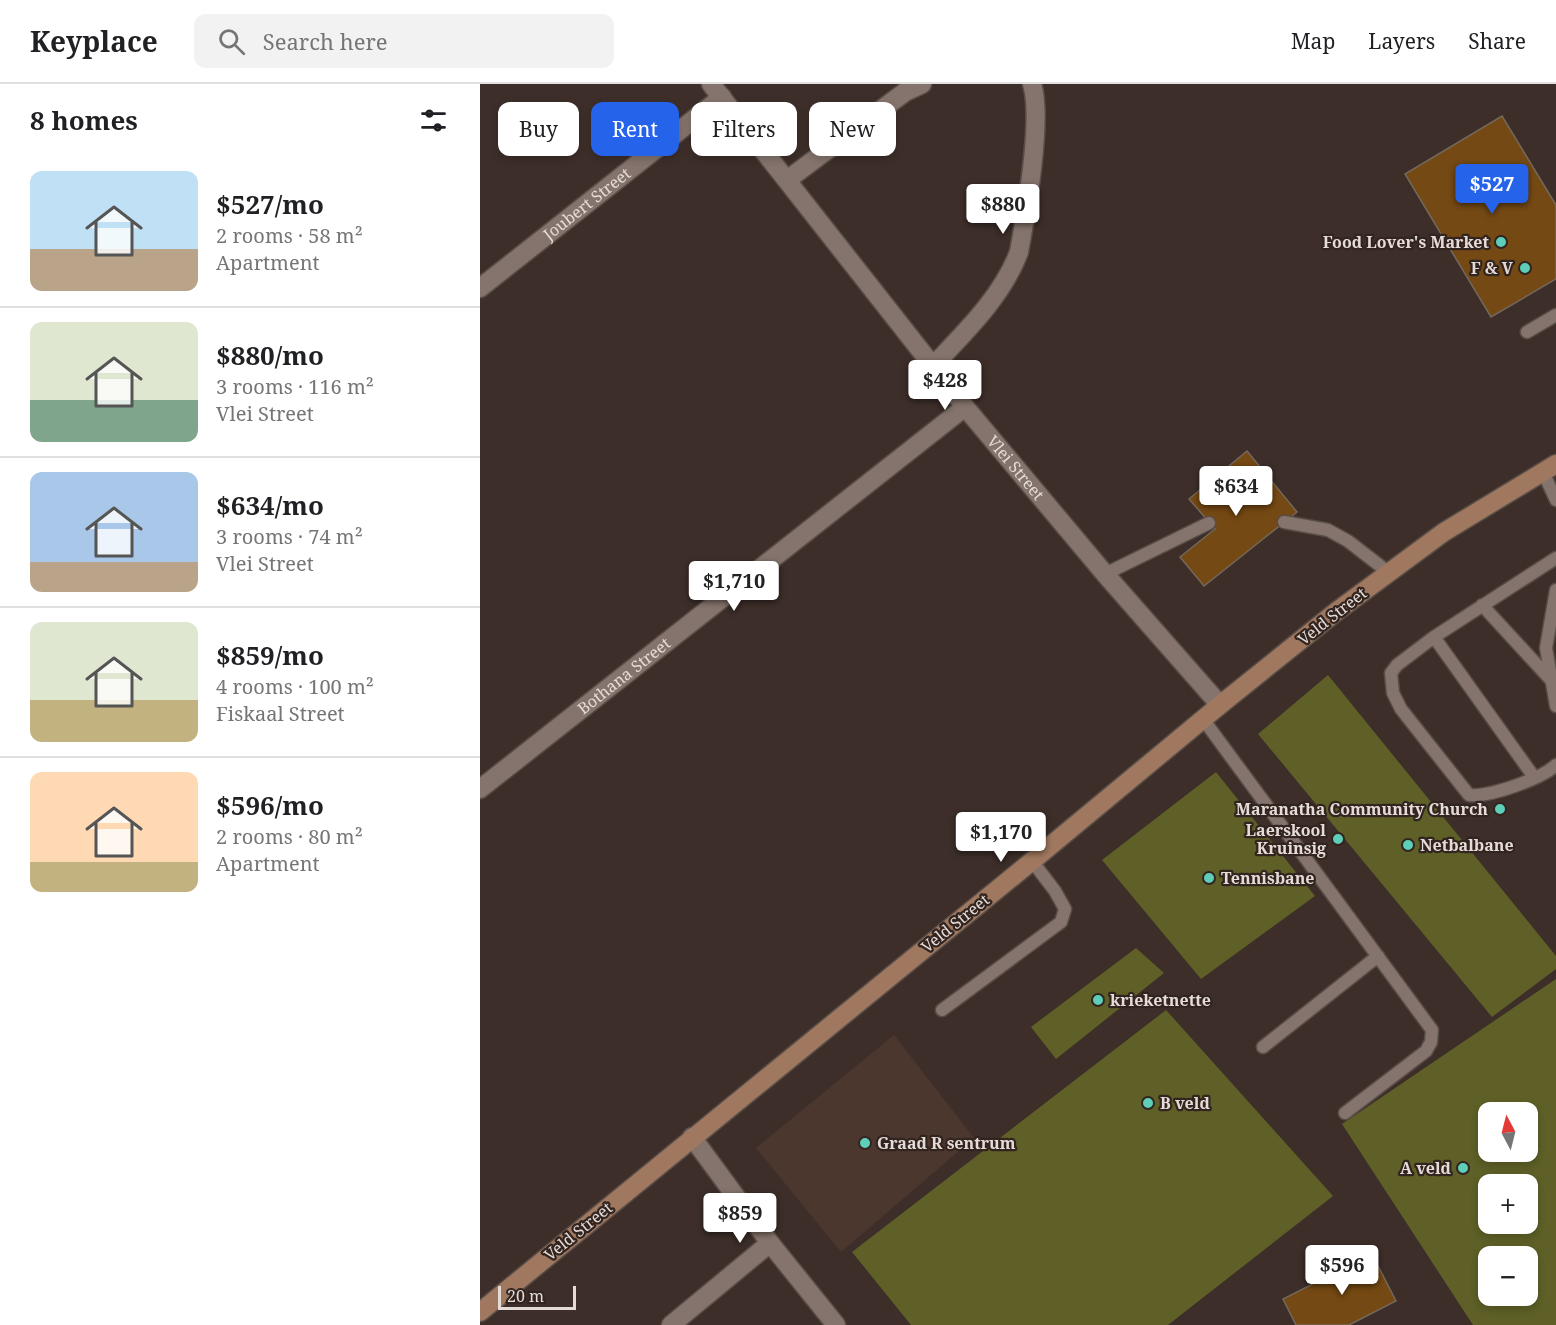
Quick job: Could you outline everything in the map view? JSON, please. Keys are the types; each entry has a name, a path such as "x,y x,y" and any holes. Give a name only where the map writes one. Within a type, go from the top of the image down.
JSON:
{"street":[{"path":"787,180 905,92 922,84"},
{"path":"933,366 995,296 1016,259 1023,227 1035,130 1036,106 1032,84"},
{"name":"Vlei Street","path":"716,91 965,407 1105,574 1220,705"},
{"name":"Joubert Street","path":"480,288 716,91"},
{"name":"Bothana Street","path":"480,789 965,407"},
{"name":"Veld Street","path":"480,1311 1220,705 1388,572 1444,532 1549,468"},
{"path":"692,1137 770,1243 836,1325"},
{"path":"671,1325 770,1243"}],"lane":[{"path":"1527,332 1556,315"},
{"path":"1549,468 1556,500"},
{"path":"1284,522 1328,530 1348,541 1388,572"},
{"path":"1105,574 1209,523"},
{"path":"1556,558 1434,637 1397,665 1391,673 1392,693 1401,710 1469,795 1480,796 1534,777 1556,765"},
{"path":"1556,590 1546,648 1556,706"},
{"path":"1482,605 1550,679"},
{"path":"1434,637 1534,777"},
{"path":"1203,719 1432,1030 1431,1042 1426,1051 1345,1113"},
{"path":"942,1010 1061,922 1065,909 1060,898 1032,861"},
{"path":"1263,1047 1378,956"}],"shaded area":[{"name":"Netbalbane","path":"1328,675 1556,956 1556,969 1492,1017 1258,734"},
{"name":"Tennisbane","path":"1216,772 1315,896 1201,979 1102,860"},
{"name":"krieketnette","path":"1136,948 1164,973 1056,1059 1031,1027"},
{"name":"A veld","path":"1556,979 1556,1325 1473,1325 1342,1124"},
{"name":"B veld","path":"1166,1010 1333,1196 1168,1325 911,1325 852,1252"},
{"name":"Graad R sentrum","path":"894,1035 974,1138 841,1252 756,1148"}],"building":[{"name":"Food Lover's Market","path":"1502,116 1556,205 1556,279 1491,317 1405,174"},
{"path":"1247,451 1297,512 1204,586 1180,557 1215,529 1189,499"},
{"path":"1372,1254 1396,1301 1349,1325 1296,1325 1283,1299"}],"place":[{"name":"Food Lover's Market","path":"1501,242"},
{"name":"F & V","path":"1525,268"},
{"name":"Maranatha Community Church","path":"1500,809"},
{"name":"Laerskool Kruinsig","path":"1338,839"},
{"name":"Netbalbane","path":"1408,845"},
{"name":"Tennisbane","path":"1209,878"},
{"name":"krieketnette","path":"1098,1000"},
{"name":"B veld","path":"1148,1103"},
{"name":"Graad R sentrum","path":"865,1143"},
{"name":"A veld","path":"1463,1168"}]}
